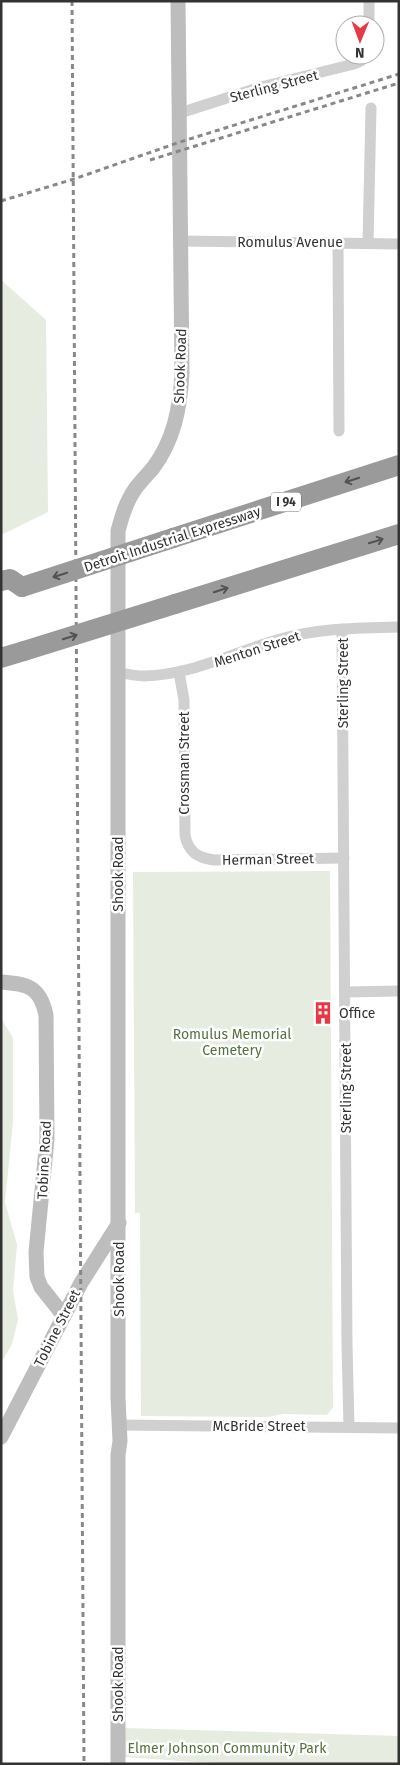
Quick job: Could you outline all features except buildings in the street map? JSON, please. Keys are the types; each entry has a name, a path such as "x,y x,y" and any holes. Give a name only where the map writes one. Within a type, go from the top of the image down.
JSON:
{"highway":[{"name":"Detroit Industrial Expressway","path":"1,593 399,465"},
{"path":"1,658 399,534"},
{"path":"1,581 10,578 22,587"}],"street":[{"name":"Shook Road","path":"118,1764 118,532 121,517 136,488 153,468 162,453 177,418 181,398 178,1"},
{"path":"369,1 369,15"},
{"name":"Sterling Street","path":"180,113 261,87 350,65"},
{"path":"368,243 371,108"},
{"name":"Romulus Avenue","path":"181,242 399,244"},
{"path":"338,243 339,431"},
{"name":"Menton Street","path":"117,672 142,676 179,672 204,666 276,640 312,632 399,627"},
{"name":"Sterling Street","path":"342,629 349,1427"},
{"name":"Crossman Street","path":"179,672 184,700 184,835 186,843 193,853"},
{"name":"Herman Street","path":"193,853 200,857 214,860 344,858"},
{"name":"Tobine Road","path":"1,982 22,984 32,990 44,1005 46,1015 47,1139 36,1252 37,1276 41,1287 64,1316"},
{"path":"345,992 399,991"},
{"name":"Tobine Street","path":"1,1437 81,1283 118,1223"},
{"name":"McBride Street","path":"119,1425 399,1428"}],"green space":[{"path":"1,280 46,320 48,512 1,535"},
{"name":"Romulus Memorial Cemetery","path":"330,871 333,1407 327,1415 283,1414 268,1417 141,1416 140,1213 135,1213 133,872"},
{"path":"1,1018 13,1038 13,1122 5,1202 17,1245 13,1290 18,1320 12,1344 1,1363"},
{"name":"Elmer Johnson Community Park","path":"124,1728 399,1736 399,1764 225,1764 125,1757"}],"railway":[{"path":"72,1 84,1764"},
{"path":"1,201 74,179 180,142 399,74"},
{"path":"150,160 399,83"}],"place":[{"name":"Office","path":"323,1013"}]}
